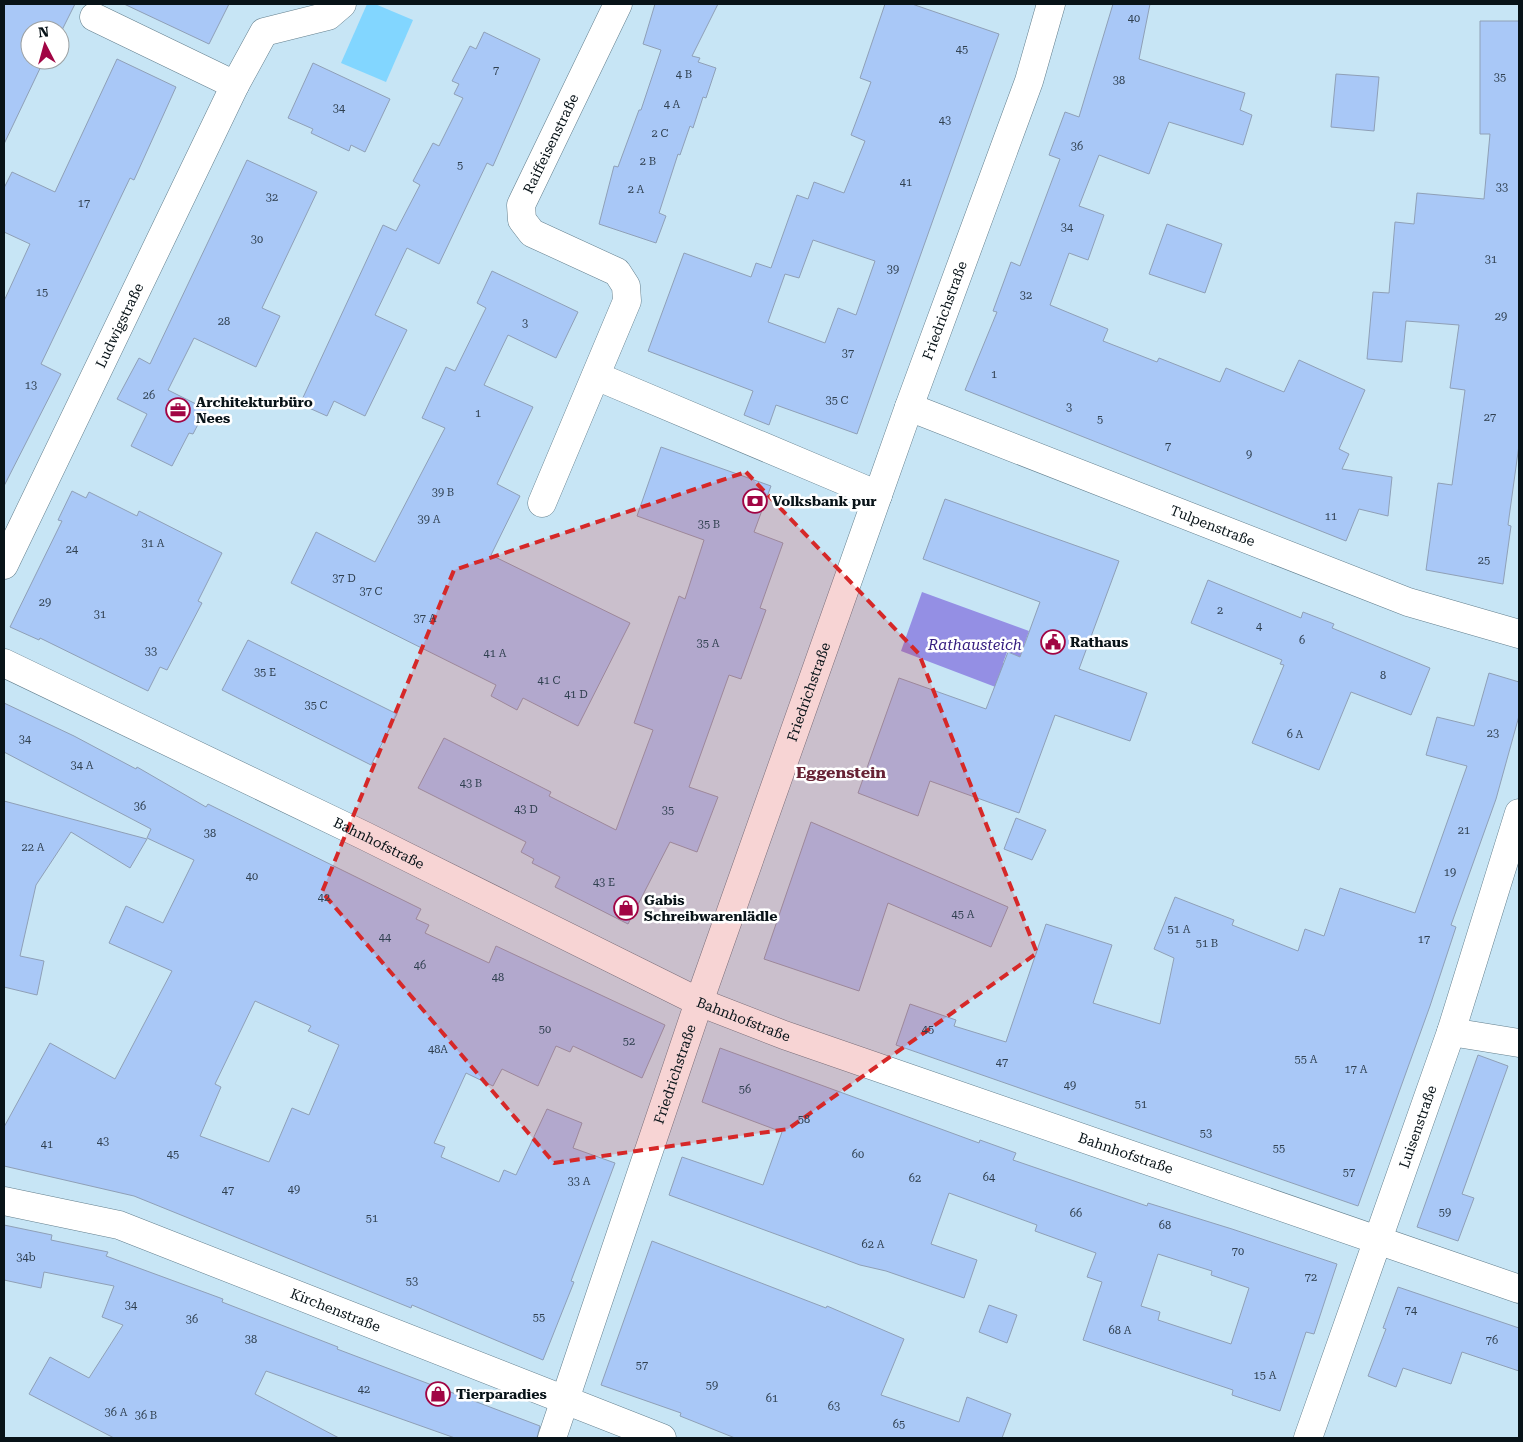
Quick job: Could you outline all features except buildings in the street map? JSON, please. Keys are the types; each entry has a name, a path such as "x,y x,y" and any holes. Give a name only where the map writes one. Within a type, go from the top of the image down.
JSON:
{"street":[{"name":"Ludwigstraße","path":"4,565 235,85 264,32 328,16 342,4"},
{"name":"Raiffeisenstraße","path":"542,504 627,300 626,286 617,272 532,233 522,220 522,205 618,4"},
{"name":"Friedrichstraße","path":"552,1438 699,1002 909,408 1029,81 1051,4"},
{"path":"94,17 235,85"},
{"path":"596,376 878,495"},
{"name":"Tulpenstraße","path":"909,408 1408,602 1519,634"},
{"name":"Bahnhofstraße","path":"4,663 364,836 699,1002 794,1039 1519,1289"},
{"name":"Luisenstraße","path":"1308,1438 1376,1240 1451,1032 1519,813"},
{"path":"1451,1032 1519,1043"},
{"name":"Kirchenstraße","path":"4,1201 119,1225 662,1438"}],"highlighted area":[{"path":"746,472 919,654 1037,953 788,1129 554,1163 322,892 454,570"}],"shaded area":[{"path":"367,4 375,4 413,20 386,82 341,63"}],"water":[{"name":"Rathausteich","path":"922,592 1029,631 1020,657 1007,652 1003,663 1015,667 1006,691 901,651"}],"place":[{"name":"Architekturbüro Nees","path":"178,410"},
{"name":"Volksbank pur","path":"755,501"},
{"name":"Rathaus","path":"1053,642"},
{"name":"Gabis Schreibwarenlädle","path":"626,908"},
{"name":"Tierparadies","path":"438,1394"}],"district":[{"name":"Eggenstein","path":"841,772"}]}
